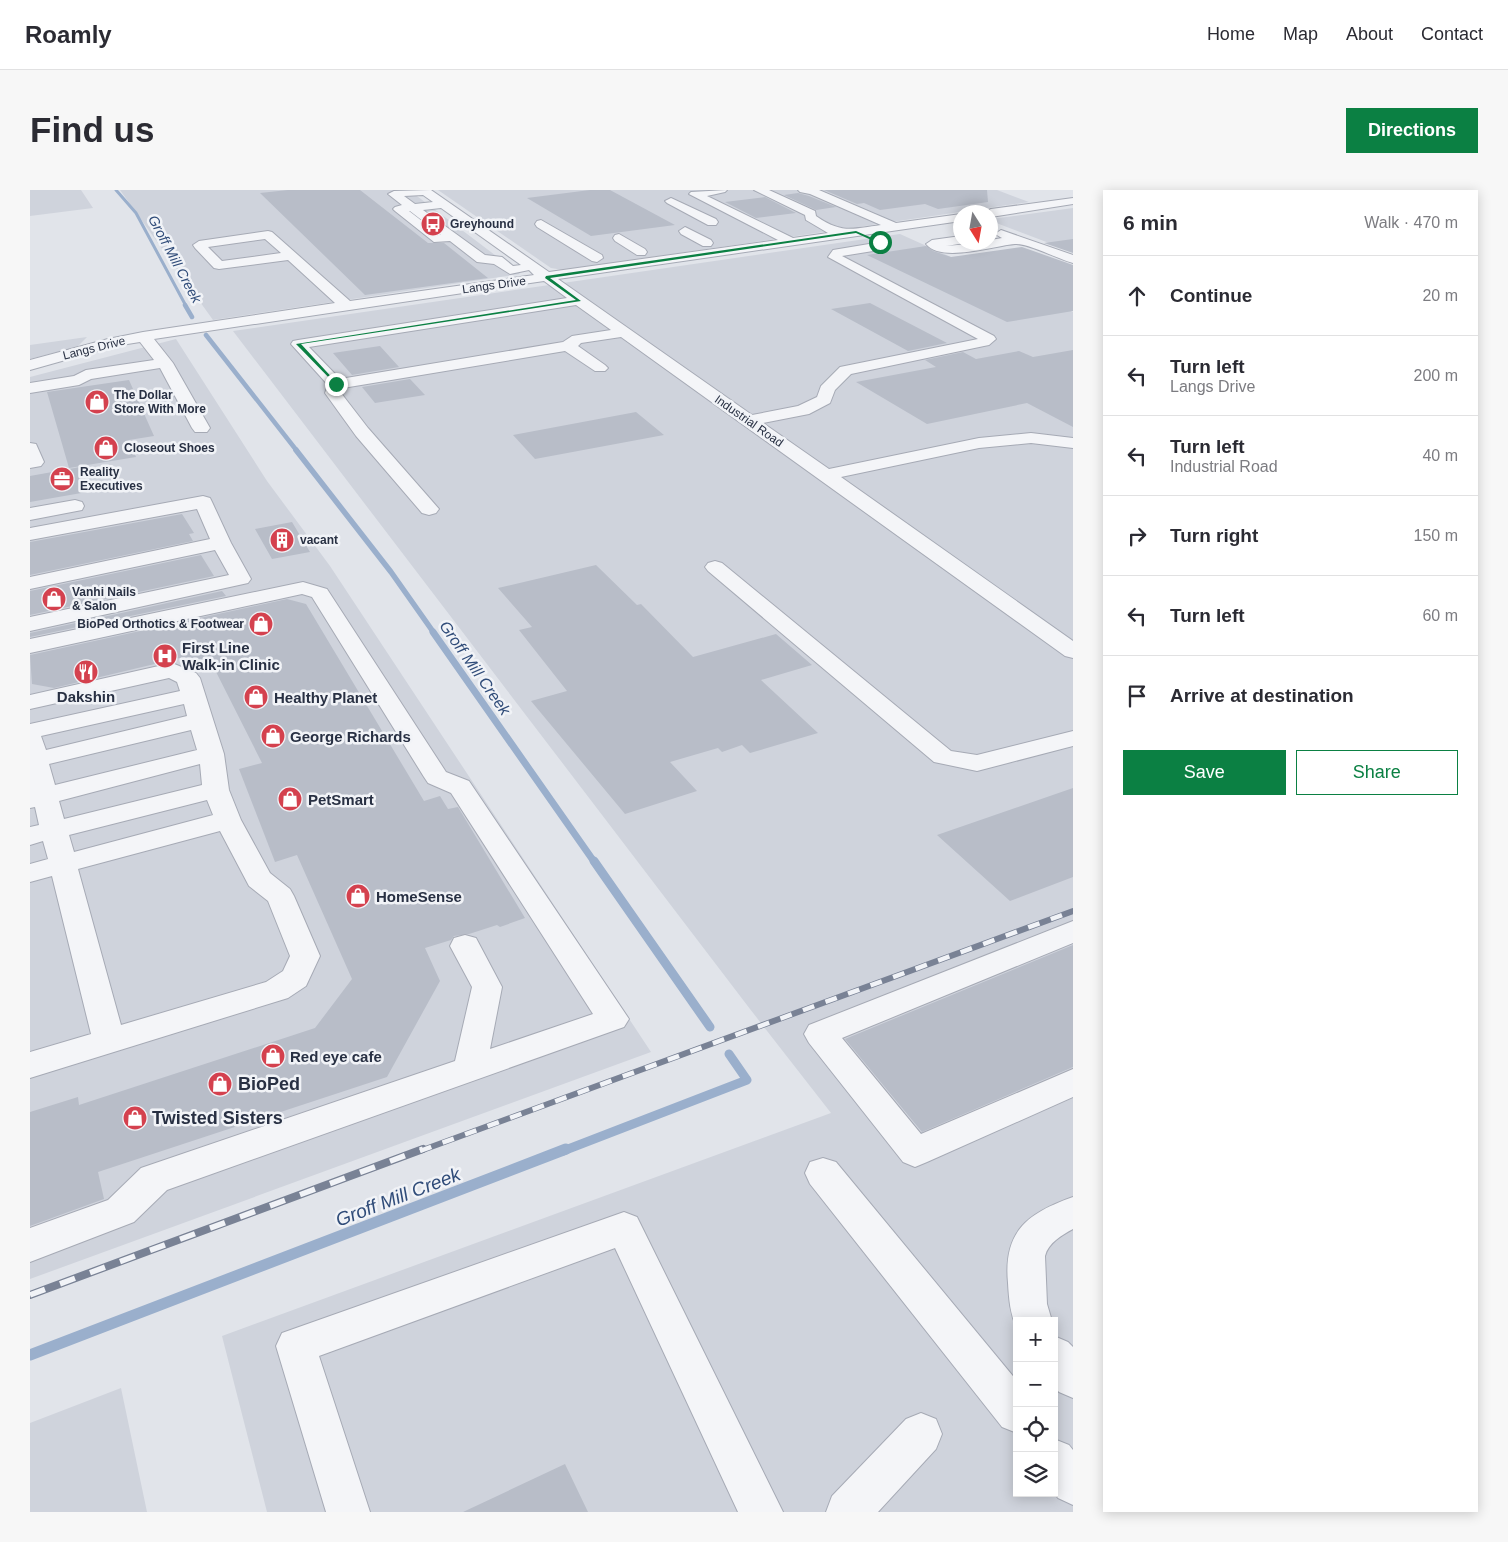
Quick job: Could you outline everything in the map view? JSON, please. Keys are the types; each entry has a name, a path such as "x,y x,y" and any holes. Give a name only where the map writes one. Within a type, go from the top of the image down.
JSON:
{"street":[{"path":"391,192 425,190"},
{"name":"Industrial Road","path":"425,190 1073,651"},
{"path":"721,190 695,194 792,242"},
{"path":"760,190 811,213 810,217 821,225 841,234"},
{"path":"787,190 836,212"},
{"path":"804,190 812,191 896,227"},
{"path":"391,192 482,259 496,260 510,270 737,239 754,247"},
{"path":"671,201 726,229"},
{"path":"998,212 1073,201"},
{"path":"412,208 444,204"},
{"path":"848,217 894,211"},
{"name":"Langs Drive","path":"30,365 143,336 953,219"},
{"path":"540,224 596,258"},
{"path":"685,231 707,243"},
{"path":"749,421 803,410 824,400 827,389 846,370 984,342 989,339 834,257 837,253 880,245 880,242 856,232"},
{"path":"998,234 1073,259"},
{"path":"291,256 220,266 199,244 268,235 347,306"},
{"path":"619,238 641,252"},
{"path":"998,243 1018,240"},
{"path":"953,241 932,244 945,250 953,249"},
{"path":"513,292 550,318"},
{"path":"336,384 298,344 580,300"},
{"path":"563,329 572,342 600,368"},
{"path":"336,384 624,332"},
{"path":"143,336 165,363 201,428"},
{"path":"30,380 73,374 86,375 165,363"},
{"path":"30,388 79,380 86,375"},
{"path":"336,384 333,393 362,432 429,509"},
{"path":"826,475 979,444 1031,438 1073,442"},
{"path":"30,448 35,462 30,463"},
{"path":"30,534 204,502 221,543 241,579 30,624"},
{"path":"30,514 75,506"},
{"path":"30,583 221,543"},
{"path":"715,568 943,757 977,764 1073,738"},
{"path":"30,646 303,588 320,593 437,777 460,787 613,1019 154,1179 121,1211 30,1245"},
{"path":"30,702 172,670 188,678 211,754 216,790 228,820 260,879 280,896 305,956 295,978 277,990 30,1065"},
{"path":"30,731 194,695"},
{"path":"109,1041 64,864 42,833 32,753 202,720"},
{"path":"38,798 211,754"},
{"path":"42,833 216,790"},
{"path":"30,873 228,820"},
{"path":"1073,931 820,1034 915,1152 1073,1082"},
{"path":"465,946 487,987 470,1068"},
{"path":"823,1173 1013,1408"},
{"path":"1031,1317 1029,1312 1026,1275 1027,1251 1036,1234 1060,1218 1073,1213"},
{"path":"348,1512 296,1346 624,1228 761,1512"},
{"path":"1058,1360 1073,1378"},
{"path":"848,1512 921,1434"},
{"path":"1058,1465 1073,1483"}],"shaded area":[{"path":"30,190 81,190 93,208 30,216"},
{"path":"120,190 409,190 520,274 213,320"},
{"path":"438,190 997,190 1029,202 998,207 998,205 953,205 953,213 563,270 551,268"},
{"path":"1073,208 1073,252 998,224 998,218"},
{"path":"900,234 1073,312 1073,1512 267,1512 222,1336 831,1113 233,331"},
{"path":"87,337 77,347 30,359 30,345"},
{"path":"176,339 267,481 330,566 651,1052 30,1279 30,377"},
{"path":"121,1388 147,1512 30,1512 30,1423"}],"building":[{"path":"288,190 360,190 428,243 444,243 488,278 365,295 260,193"},
{"path":"590,190 610,190 675,225 591,236 527,198"},
{"path":"824,190 987,190 988,202 953,205 953,207 938,209 925,204 880,210 864,203 857,204"},
{"path":"798,193 836,207 816,210 784,195"},
{"path":"765,197 796,213 756,218 725,202"},
{"path":"1073,239 1073,253 1044,243"},
{"path":"926,246 933,251 951,257 1022,247 1073,265 1073,311 1007,322 867,255"},
{"path":"870,303 947,343 908,351 831,309"},
{"path":"380,346 399,367 352,375 333,353"},
{"path":"1073,350 1073,427 1027,403 927,424 856,382 936,367 925,360 963,352 976,359 1019,351 1033,357"},
{"path":"410,379 425,395 375,403 362,387"},
{"path":"129,380 154,436 129,440 136,457 69,468 47,392"},
{"path":"636,412 664,435 535,459 513,435"},
{"path":"80,467 87,492 30,502 30,476"},
{"path":"182,514 194,533 189,534 193,541 30,575 30,542"},
{"name":"vacant","path":"292,522 310,552 272,559 255,529"},
{"path":"201,555 214,576 30,615 30,591"},
{"path":"596,565 637,605 641,604 693,657 776,634 812,665 761,680 818,733 750,753 742,745 722,752 718,748 670,762 697,791 625,814 531,701 567,691 519,630 532,627 498,588"},
{"path":"222,591 226,596 30,637 30,633"},
{"path":"287,599 306,604 424,801 440,796 448,809 458,807 525,918 500,927 497,925 469,934 454,936 451,940 425,948 440,981 387,1077 98,1172 104,1199 30,1226 30,1112 78,1097 79,1105 315,1028 352,979 297,855 275,862 239,769 262,763 210,660 184,657 54,688 32,684 30,655"},
{"path":"1073,788 1073,877 1010,901 937,835"},
{"path":"1073,945 1073,1067 922,1132 845,1039"},
{"path":"565,1464 588,1512 463,1512"}],"waterway":[{"name":"Groff Mill Creek","path":"116,190 136,213 186,306"},
{"name":"Groff Mill Creek","path":"185,305 192,317"},
{"name":"Groff Mill Creek","path":"206,335 297,451"},
{"name":"Groff Mill Creek","path":"296,450 391,572 434,633"},
{"name":"Groff Mill Creek","path":"433,632 595,863"},
{"name":"Groff Mill Creek","path":"594,861 710,1027"},
{"name":"Groff Mill Creek","path":"563,1151 747,1080 729,1054"},
{"name":"Groff Mill Creek","path":"30,1355 566,1149"}],"railway":[{"path":"420,1151 1073,911"},
{"path":"30,1295 423,1149"}],"place":[{"name":"Greyhound","path":"433,224"},
{"name":"The Dollar Store With More","path":"97,402"},
{"name":"Closeout Shoes","path":"106,448"},
{"name":"Reality Executives","path":"62,479"},
{"name":"vacant","path":"282,540"},
{"name":"Vanhi Nails & Salon","path":"54,599"},
{"name":"BioPed Orthotics & Footwear","path":"261,624"},
{"name":"First Line Walk-in Clinic","path":"165,656"},
{"name":"Dakshin","path":"86,672"},
{"name":"Healthy Planet","path":"256,697"},
{"name":"George Richards","path":"273,736"},
{"name":"PetSmart","path":"290,799"},
{"name":"HomeSense","path":"358,896"},
{"name":"Red eye cafe","path":"273,1056"},
{"name":"BioPed","path":"220,1084"},
{"name":"Twisted Sisters","path":"135,1118"}],"route":[{"path":"336,384 298,344 580,300 546,277 856,232 880,242"}]}
